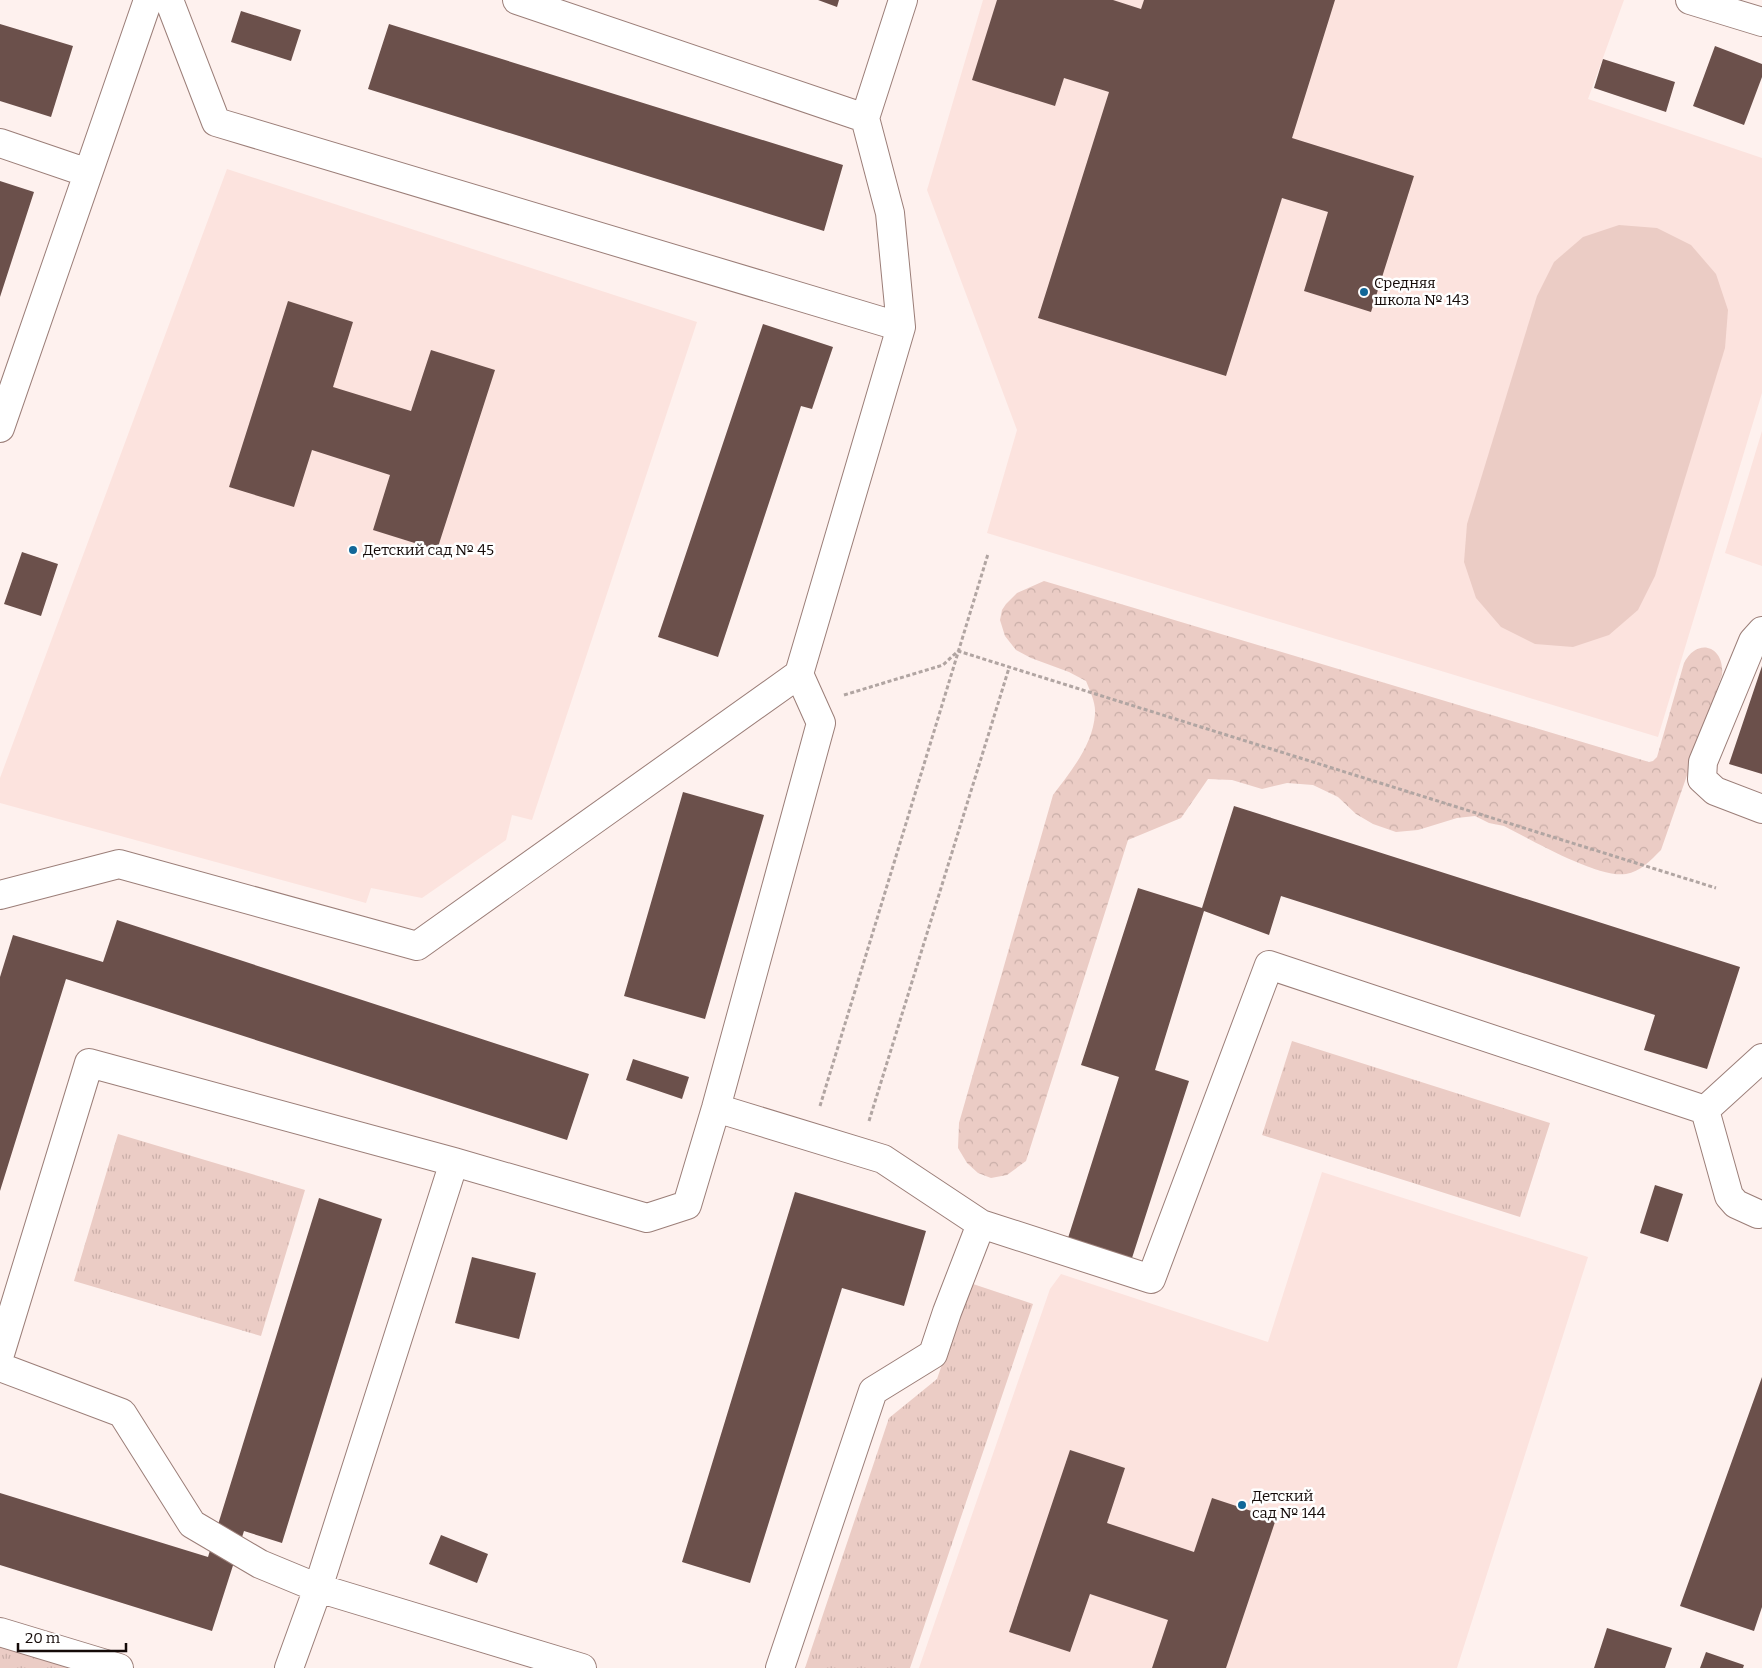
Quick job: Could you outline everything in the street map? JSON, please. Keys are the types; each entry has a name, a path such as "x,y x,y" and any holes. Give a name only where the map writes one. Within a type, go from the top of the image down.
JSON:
{"lane":[{"path":"0,428 148,0"},
{"path":"169,0 216,122 901,327"},
{"path":"516,0 865,118"},
{"path":"0,895 119,864 417,946 799,674 901,327 890,213 865,118 903,0"},
{"path":"1690,0 1762,22"},
{"path":"0,143 88,173"},
{"path":"1762,631 1753,641 1703,762 1702,779 1715,791 1762,809"},
{"path":"0,1354 90,1063 454,1162 647,1218 688,1205 820,724 799,674"},
{"path":"716,1108 883,1159 981,1224 1151,1279 1269,965 1704,1110"},
{"path":"1704,1110 1762,1058"},
{"path":"1704,1110 1729,1196 1736,1204 1758,1214"},
{"path":"289,1668 318,1588 454,1162"},
{"path":"780,1668 873,1391 934,1354 947,1312 981,1224"},
{"path":"0,1367 122,1413 192,1524 260,1564 318,1588 568,1666"},
{"path":"0,1632 119,1668"}],"path":[{"path":"818,1111 988,554"},
{"path":"958,650 1010,668 1716,888"},
{"path":"812,704 943,666 958,650"},
{"path":"868,1126 1010,668"}],"shaded area":[{"name":"Средняя школа № 143","path":"983,0 1624,0 1588,99 1762,158 1762,393 1658,737 987,533 1017,430 927,190"},
{"name":"Детский сад № 45","path":"227,169 697,322 532,820 512,815 506,840 422,898 371,888 366,903 0,803 0,778"},
{"path":"1762,431 1762,566 1725,553"},
{"name":"Детский сад № 144","path":"1322,1172 1588,1257 1457,1668 919,1668 1050,1289 1061,1274 1268,1342"}],"green space":[{"path":"1619,225 1657,228 1691,245 1716,274 1728,310 1725,348 1655,576 1638,610 1609,635 1573,647 1535,644 1501,627 1476,598 1464,562 1467,524 1537,296 1554,262 1583,237"},
{"path":"1044,581 1649,762 1657,757 1684,663 1690,655 1696,650 1709,648 1719,658 1722,665 1722,675 1661,850 1641,868 1631,873 1614,874 1582,864 1504,826 1489,823 1475,816 1457,818 1418,830 1396,832 1373,824 1356,814 1338,797 1313,785 1287,783 1262,789 1232,780 1208,779 1181,818 1128,840 1026,1161 1007,1175 991,1178 978,1173 967,1163 958,1148 959,1123 1053,795 1086,747 1095,714 1094,701 1086,681 1016,650 1005,636 1000,620 1002,610 1006,604 1017,593"},
{"path":"1292,1041 1550,1123 1520,1217 1262,1135"},
{"path":"118,1134 305,1190 261,1336 74,1281"},
{"path":"970,1283 1033,1304 910,1668 805,1668 889,1418 937,1379"},
{"path":"0,1644 80,1668 0,1668"}],"building":[{"path":"818,0 839,0 837,7"},
{"path":"997,0 1113,0 1141,9 1144,0 1335,0 1292,138 1414,176 1371,312 1304,291 1328,212 1282,198 1226,376 1038,318 1109,92 1064,78 1055,106 972,80"},
{"path":"241,11 301,30 291,61 231,42"},
{"path":"0,24 73,46 51,117 0,101"},
{"path":"389,24 843,165 824,231 368,89"},
{"path":"1715,46 1762,64 1762,77 1744,125 1693,106"},
{"path":"1603,59 1675,82 1666,112 1594,88"},
{"path":"0,181 34,192 0,297"},
{"path":"288,301 353,322 333,387 411,411 431,350 495,370 437,550 373,530 390,475 312,450 294,507 229,487"},
{"path":"763,324 833,347 812,409 801,406 718,657 658,637"},
{"path":"22,552 58,564 41,616 4,604"},
{"path":"1762,666 1762,774 1729,764"},
{"path":"683,792 764,815 705,1019 624,996"},
{"path":"1234,806 1740,967 1707,1069 1644,1050 1655,1015 1281,896 1269,935 1204,911 1155,1070 1189,1081 1132,1258 1068,1238 1119,1077 1081,1065 1138,888 1202,908"},
{"path":"117,920 589,1074 567,1140 66,979 0,1191 0,977 13,935 103,962"},
{"path":"633,1059 689,1077 682,1099 626,1080"},
{"path":"1655,1185 1683,1194 1668,1242 1640,1233"},
{"path":"795,1192 926,1231 904,1306 842,1288 750,1583 682,1562"},
{"path":"319,1198 382,1219 282,1543 244,1531 212,1631 0,1565 0,1493 208,1557"},
{"path":"472,1257 536,1273 519,1339 455,1323"},
{"path":"1762,1377 1762,1607 1754,1631 1680,1606"},
{"path":"1070,1450 1125,1468 1107,1523 1194,1552 1212,1498 1276,1519 1226,1668 1152,1668 1168,1620 1090,1594 1070,1652 1009,1632"},
{"path":"441,1535 488,1554 477,1583 429,1564"},
{"path":"1607,1628 1672,1648 1665,1668 1594,1668"},
{"path":"1706,1652 1744,1665 1743,1668 1700,1668"}],"place":[{"name":"Средняя школа № 143","path":"1364,292"},
{"name":"Детский сад № 45","path":"353,550"},
{"name":"Детский сад № 144","path":"1242,1505"}]}
